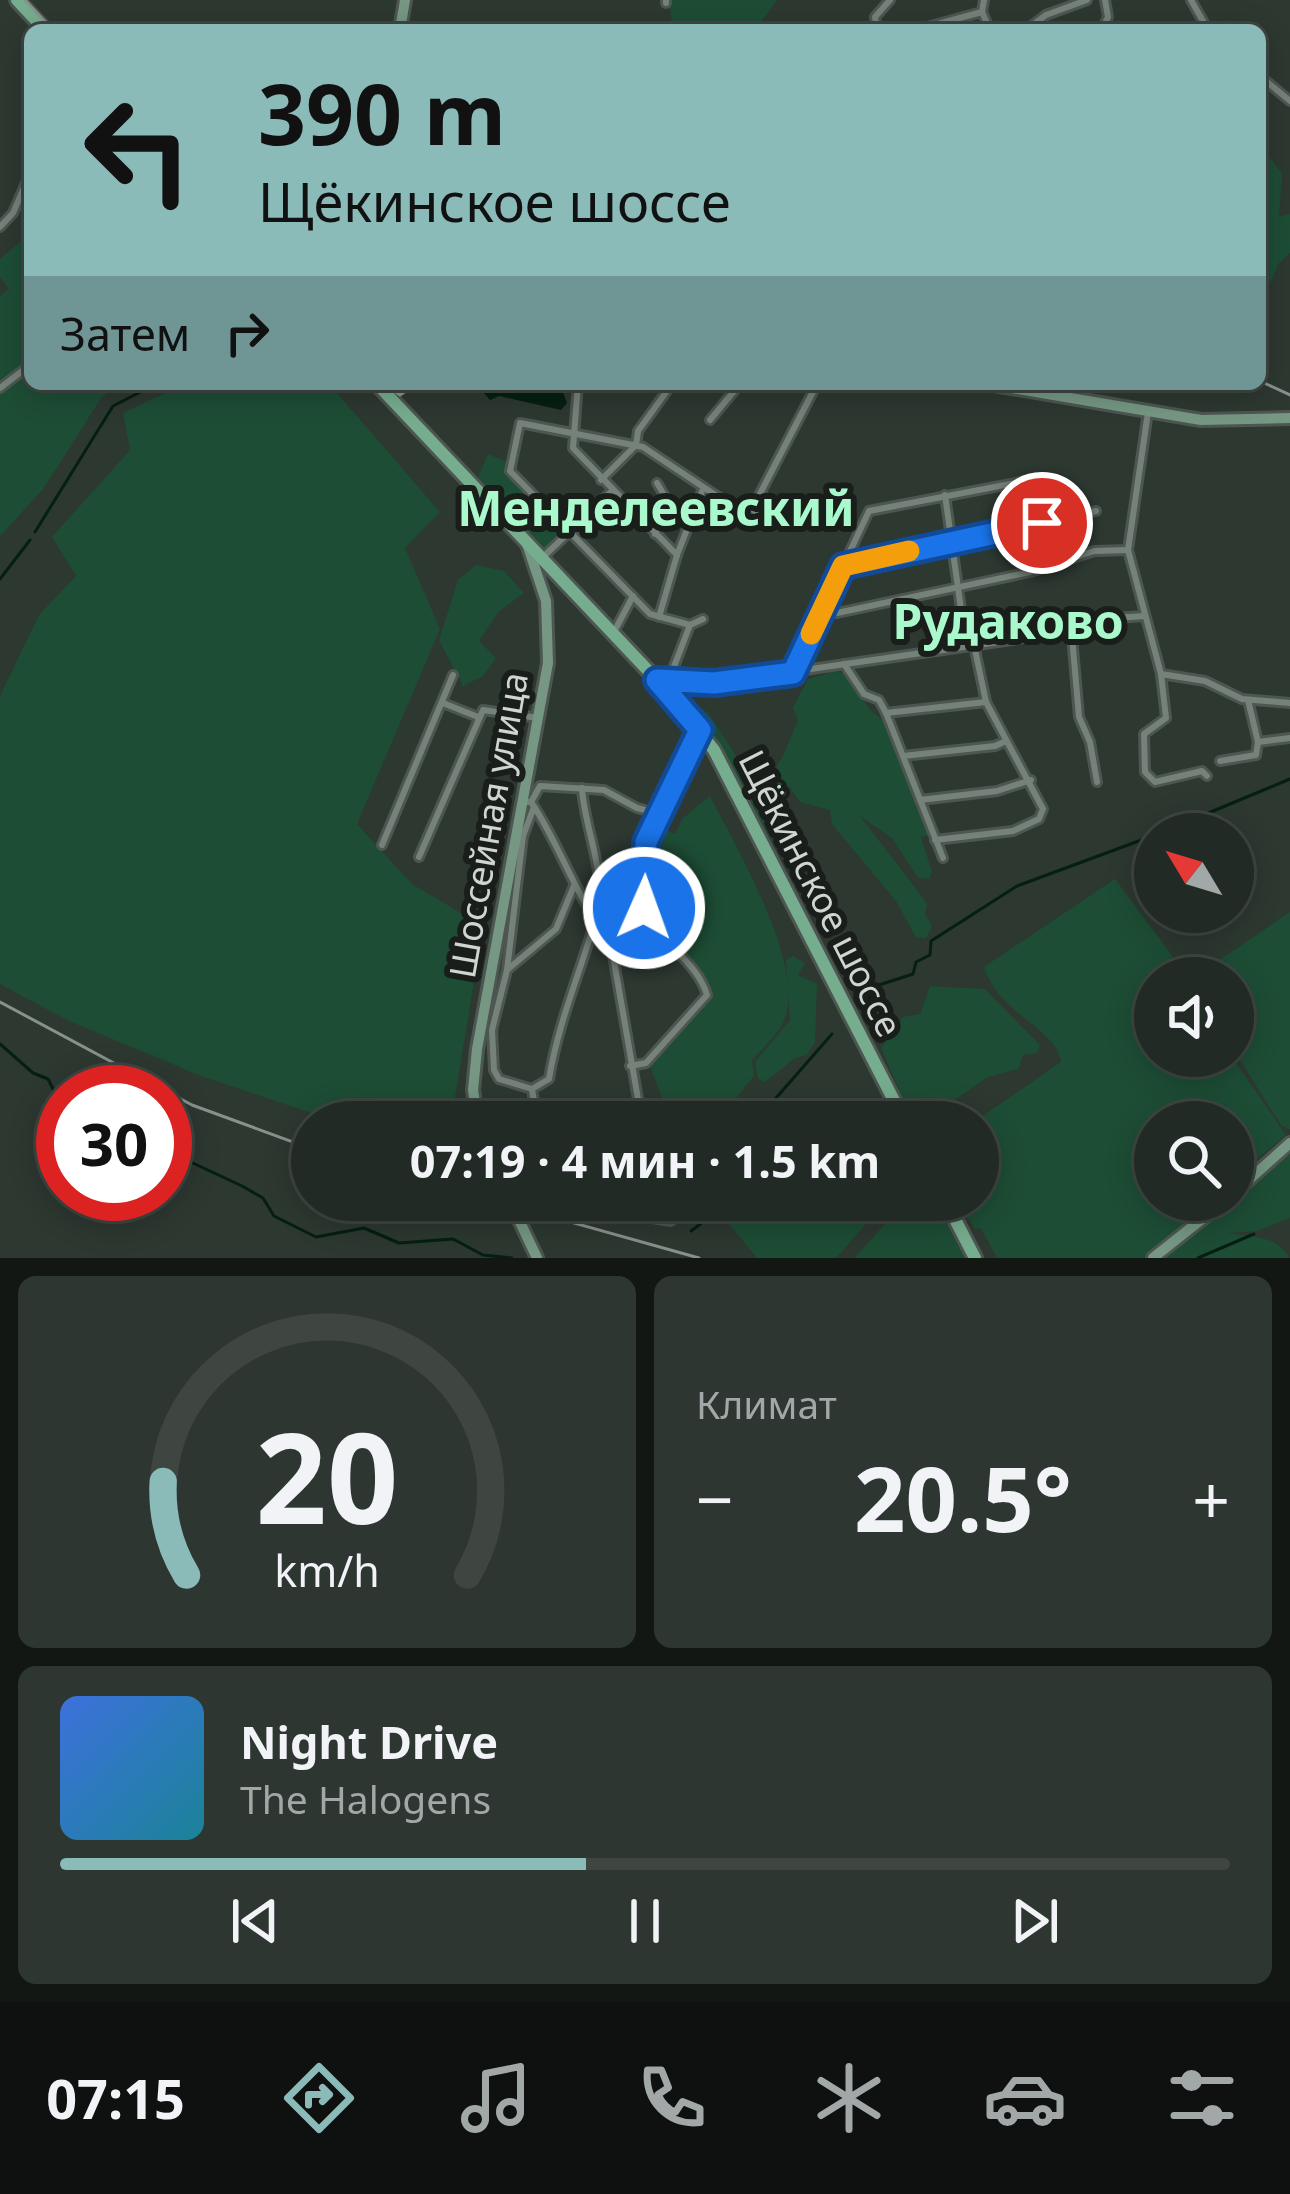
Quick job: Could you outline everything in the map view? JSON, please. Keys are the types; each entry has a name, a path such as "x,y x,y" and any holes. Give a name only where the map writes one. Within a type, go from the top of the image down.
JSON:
{"main road":[{"path":"16,2 36,24"},
{"name":"Щёкинское шоссе","path":"383,390 662,681 700,730 836,981 895,1101"},
{"path":"1022,390 1220,421 1290,418"},
{"name":"Шоссейная улица","path":"476,1101 477,1049 530,804 548,663 549,617 543,587 520,536"},
{"path":"1254,1175 1290,1143"},
{"path":"520,1221 536,1258"},
{"path":"956,1221 975,1258"},
{"path":"1153,1258 1200,1221"}],"street":[{"path":"984,0 982,13 987,24"},
{"path":"1035,24 1087,0"},
{"path":"939,24 982,13"},
{"path":"1266,81 1290,101"},
{"path":"0,227 13,213 24,188"},
{"path":"0,388 24,370"},
{"path":"578,390 573,448 676,555"},
{"path":"601,480 636,446 646,419 668,390"},
{"path":"710,420 735,390"},
{"path":"772,522 752,508 814,390"},
{"path":"1148,412 1128,550 1161,674 1166,718 1144,734 1145,772 1151,779 1169,780 1202,771 1208,776"},
{"path":"690,625 650,614 510,471 520,423 636,446 723,500"},
{"path":"793,673 868,511 1031,480 1037,485 1051,566"},
{"path":"655,534 667,500 657,483"},
{"path":"659,616 676,555 702,490"},
{"path":"541,559 612,491"},
{"path":"935,840 1013,831 1042,814 1031,780 986,701 970,645 945,495"},
{"path":"843,566 1096,511"},
{"path":"821,610 838,613 1051,566 1094,551 1128,550"},
{"path":"613,634 633,596"},
{"path":"703,619 690,625 662,681 714,683 793,673 1144,616"},
{"path":"1071,625 1079,717 1090,742 1096,782"},
{"path":"844,664 864,694 878,700 886,713 943,858"},
{"path":"1161,674 1205,681 1249,700 1290,703"},
{"path":"382,845 453,675"},
{"path":"1220,761 1256,755 1258,742 1249,700"},
{"path":"886,713 986,701"},
{"path":"441,702 478,717"},
{"path":"419,857 483,710 538,718"},
{"path":"630,1066 646,1064 706,995 644,908 646,842 700,730"},
{"path":"1258,742 1290,738"},
{"path":"903,756 995,746 1007,740"},
{"path":"920,800 998,791 1031,780"},
{"path":"532,1089 499,1078 494,1070 492,1030 507,970 530,804 540,785 582,788 617,793 633,807 660,814"},
{"path":"532,1089 549,1078 593,920 599,880 582,788"},
{"path":"530,804 593,920 610,938 638,1101"},
{"path":"507,970 556,929 575,884"},
{"path":"532,1089 534,1101"}],"green space":[{"path":"669,0 777,0 759,24 672,24"},
{"path":"1266,159 1282,174 1279,217 1290,214 1290,253 1266,283"},
{"path":"24,239 24,367 0,385 0,296 9,289 0,277 0,259"},
{"path":"24,372 24,390 111,390 44,488 0,536 0,390"},
{"path":"172,390 334,390 440,512 405,548 440,629 357,824 412,884 483,926 454,1101 291,1101 291,1106 201,1076 192,1072 192,1065 175,1065 69,1021 0,984 0,696 39,615 76,576 52,537 130,450 123,413"},
{"path":"488,454 509,463 508,474 562,532 545,548 478,477"},
{"path":"476,565 504,571 524,593 498,612 479,641 496,658 483,676 463,686 439,640 458,580"},
{"path":"847,673 870,710 884,721 929,835 921,837 932,872 929,879 918,878 892,838 860,816 927,903 925,914 932,926 926,938 916,937 896,901 832,824 830,810 800,802 789,786 775,797 771,810 811,886 803,894 700,716 701,708 708,713 760,792 760,782 766,782 788,745 798,720 793,708 808,679"},
{"path":"710,796 764,904 785,964 786,1015 752,1060 754,1076 734,1101 663,1101 650,1066 703,1009 710,989 647,907 649,841 657,826 675,834 683,818"},
{"path":"1115,879 1134,904 1134,933 1155,933 1172,957 1134,957 1134,1077 1246,1077 1286,1135 1254,1162 1254,1101 1134,1101 1134,1221 1254,1221 1254,1175 1290,1143 1290,1218 1257,1231 1226,1233 1270,1241 1290,1258 997,1258 981,1228 975,1229 970,1221 999,1221 999,1105 1061,1062 1049,1039 1002,997 984,967"},
{"path":"1290,912 1290,1129 1281,1125 1251,1077 1254,957 1224,957"},
{"path":"793,956 805,963 798,975 817,984 815,1042 807,1055 795,1058 765,1082 758,1079 755,1062 790,1020 786,960"},
{"path":"930,986 985,989 1040,1045 1037,1053 1023,1055 1018,1069 988,1077 953,1101 904,1101 881,1048 903,1017 920,1014"},
{"path":"727,1221 869,1221 836,1258 757,1258"},
{"path":"888,1221 945,1221 965,1258 855,1258"}],"shaded area":[{"path":"481,390 562,390 567,403 561,410 499,396 490,400"}],"waterway":[{"path":"35,532 113,406 144,390"},
{"path":"0,579 30,540"},
{"path":"1208,813 1290,779"},
{"path":"866,1002 879,985 913,974 916,962 930,955 931,941 1017,886 1134,843"},
{"path":"773,1101 832,1034"},
{"path":"0,1044 36,1074"},
{"path":"192,1163 263,1198 274,1216 316,1237 364,1228 399,1243 453,1239 483,1255 512,1258"},
{"path":"691,1231 703,1221"},
{"path":"1198,1258 1254,1234"}],"tram line":[{"path":"25,0 47,24"},
{"path":"393,390 400,395 407,390"}],"railway":[{"path":"1266,384 1290,395"},
{"path":"0,1002 192,1105 291,1141"},
{"path":"567,1221 699,1258"}],"slow traffic":[{"path":"811,634 843,566 909,551"}],"district":[{"name":"Менделеевский","path":"656,507"},
{"name":"Рудаково","path":"1008,620"}],"route":[{"path":"644,908 646,842 700,730 657,680 714,683 793,673 843,566 1042,523"}]}
